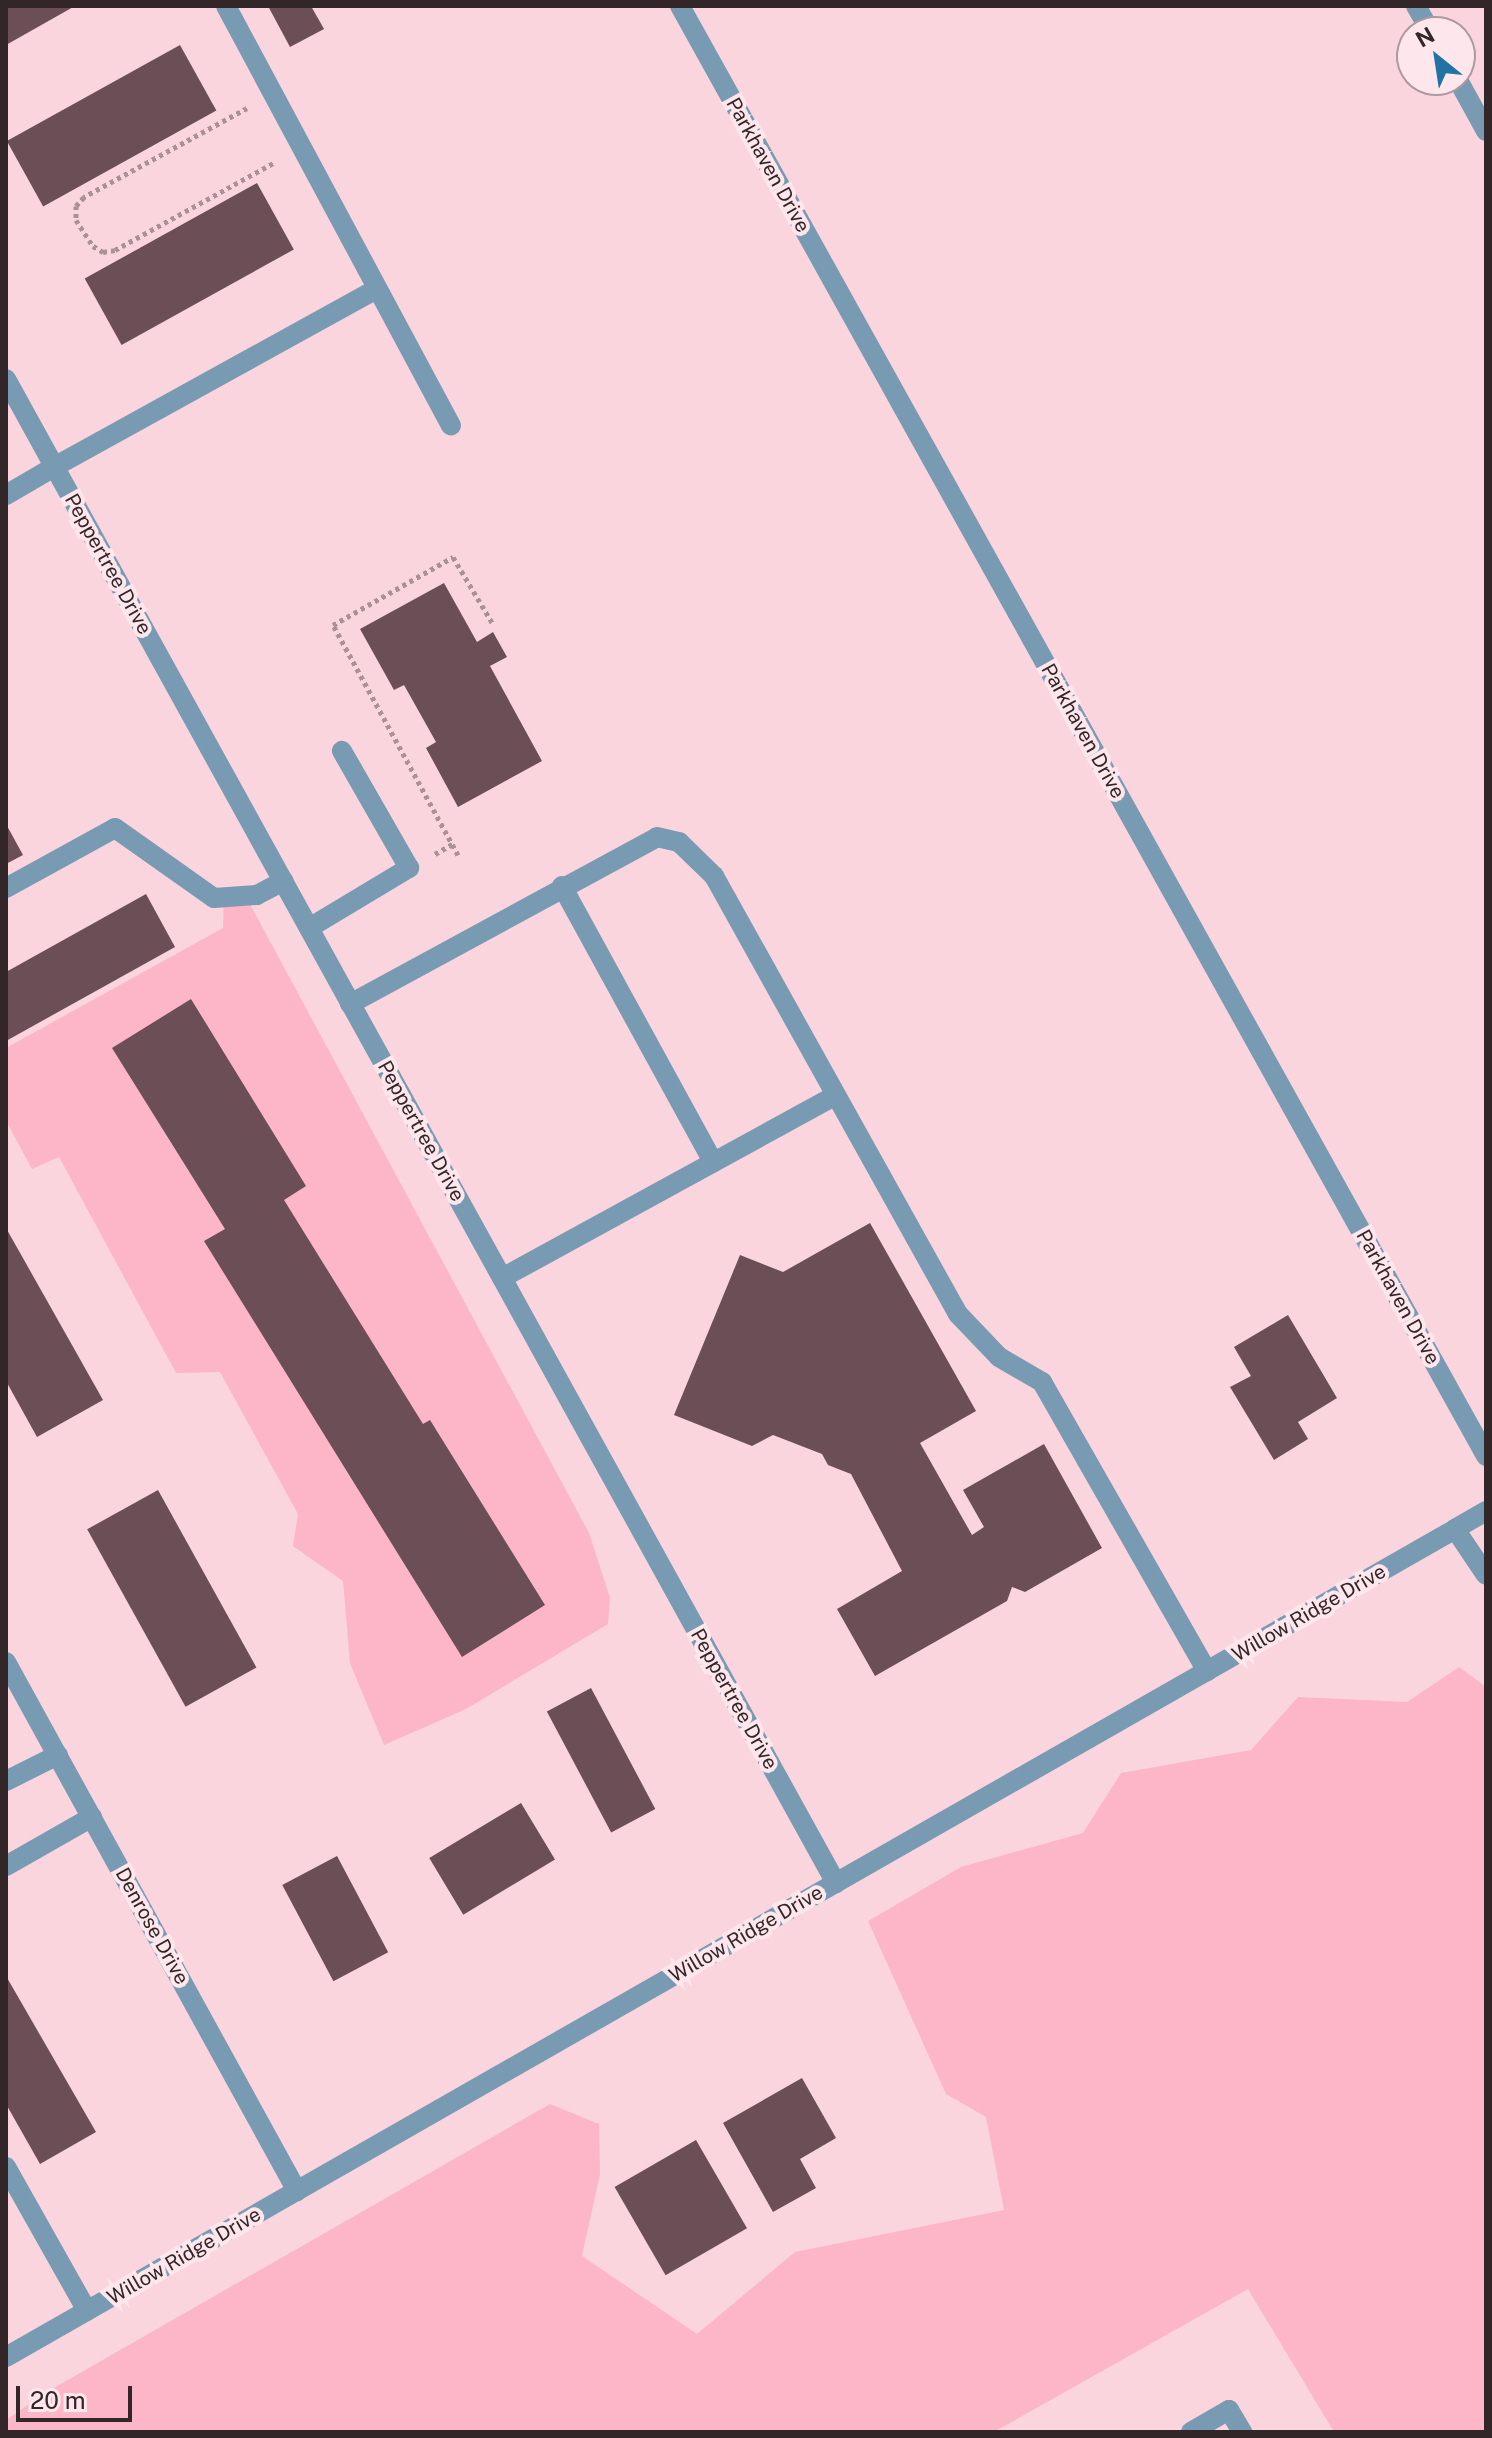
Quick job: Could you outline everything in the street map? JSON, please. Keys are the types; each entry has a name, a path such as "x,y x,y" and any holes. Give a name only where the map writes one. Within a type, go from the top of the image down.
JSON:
{"street":[{"path":"226,6 451,425"},
{"name":"Parkhaven Drive","path":"680,6 1486,1456"},
{"path":"1467,96 1486,131"},
{"path":"6,495 377,289"},
{"name":"Peppertree Drive","path":"6,379 836,1883"},
{"path":"309,928 409,868 342,751"},
{"path":"6,888 115,828 214,898 257,895 283,881"},
{"path":"350,1004 657,837 679,842 714,876 958,1314 999,1357 1042,1382 1207,1671"},
{"path":"562,886 713,1162"},
{"path":"502,1278 835,1096"},
{"name":"Willow Ridge Drive","path":"6,2357 1486,1511"},
{"path":"1455,1529 1486,1575"},
{"name":"Denrose Drive","path":"6,1662 297,2191"},
{"path":"6,1781 58,1755"},
{"path":"10,1859 92,1817"},
{"path":"6,2167 87,2311"},
{"path":"1191,2432 1229,2410 1242,2432"}],"path":[{"path":"273,94 84,197 76,206 76,220 93,246 115,250 301,147"},
{"path":"458,855 333,625 453,557 493,624"}],"shaded area":[{"path":"224,895 245,895 589,1533 610,1598 608,1624 466,1709 384,1745 350,1663 343,1581 293,1546 298,1514 220,1372 176,1373 59,1157 32,1169 6,1121 6,1048 223,928"},
{"path":"1459,1667 1486,1687 1486,2432 1334,2432 1248,2289 994,2432 6,2432 6,2420 45,2393 550,2104 599,2124 600,2174 582,2256 697,2334 795,2252 1004,2210 986,2117 946,2094 868,1921 961,1867 1083,1833 1121,1773 1251,1750 1298,1697 1407,1702"}],"building":[{"path":"6,6 75,6 6,45"},
{"path":"268,6 311,6 324,29 290,47"},
{"path":"180,45 216,111 43,207 7,141"},
{"path":"257,183 294,249 122,345 85,279"},
{"path":"444,583 477,642 493,632 507,657 490,666 542,761 458,807 426,748 436,742 404,685 394,690 360,629"},
{"path":"6,824 23,855 6,864"},
{"path":"146,894 175,947 6,1041 6,972"},
{"path":"191,999 306,1186 284,1200 423,1424 430,1420 545,1605 462,1657 204,1241 225,1229 112,1048"},
{"path":"870,1223 976,1411 920,1443 972,1535 984,1527 963,1490 1044,1444 1102,1548 1025,1592 1012,1587 1007,1601 875,1676 837,1609 902,1571 851,1474 828,1465 822,1454 773,1435 752,1446 674,1415 740,1255 783,1272"},
{"path":"6,1228 103,1400 37,1437 6,1381"},
{"path":"1288,1315 1337,1398 1298,1422 1308,1439 1274,1460 1230,1387 1251,1376 1234,1347"},
{"path":"158,1490 256,1668 186,1707 87,1529"},
{"path":"591,1688 655,1809 611,1832 547,1711"},
{"path":"521,1803 555,1860 463,1915 429,1858"},
{"path":"337,1856 388,1952 333,1981 282,1885"},
{"path":"6,1976 96,2132 40,2164 6,2104"},
{"path":"802,2078 836,2138 800,2159 816,2188 773,2212 723,2123"},
{"path":"696,2140 747,2228 666,2275 615,2187"}]}
